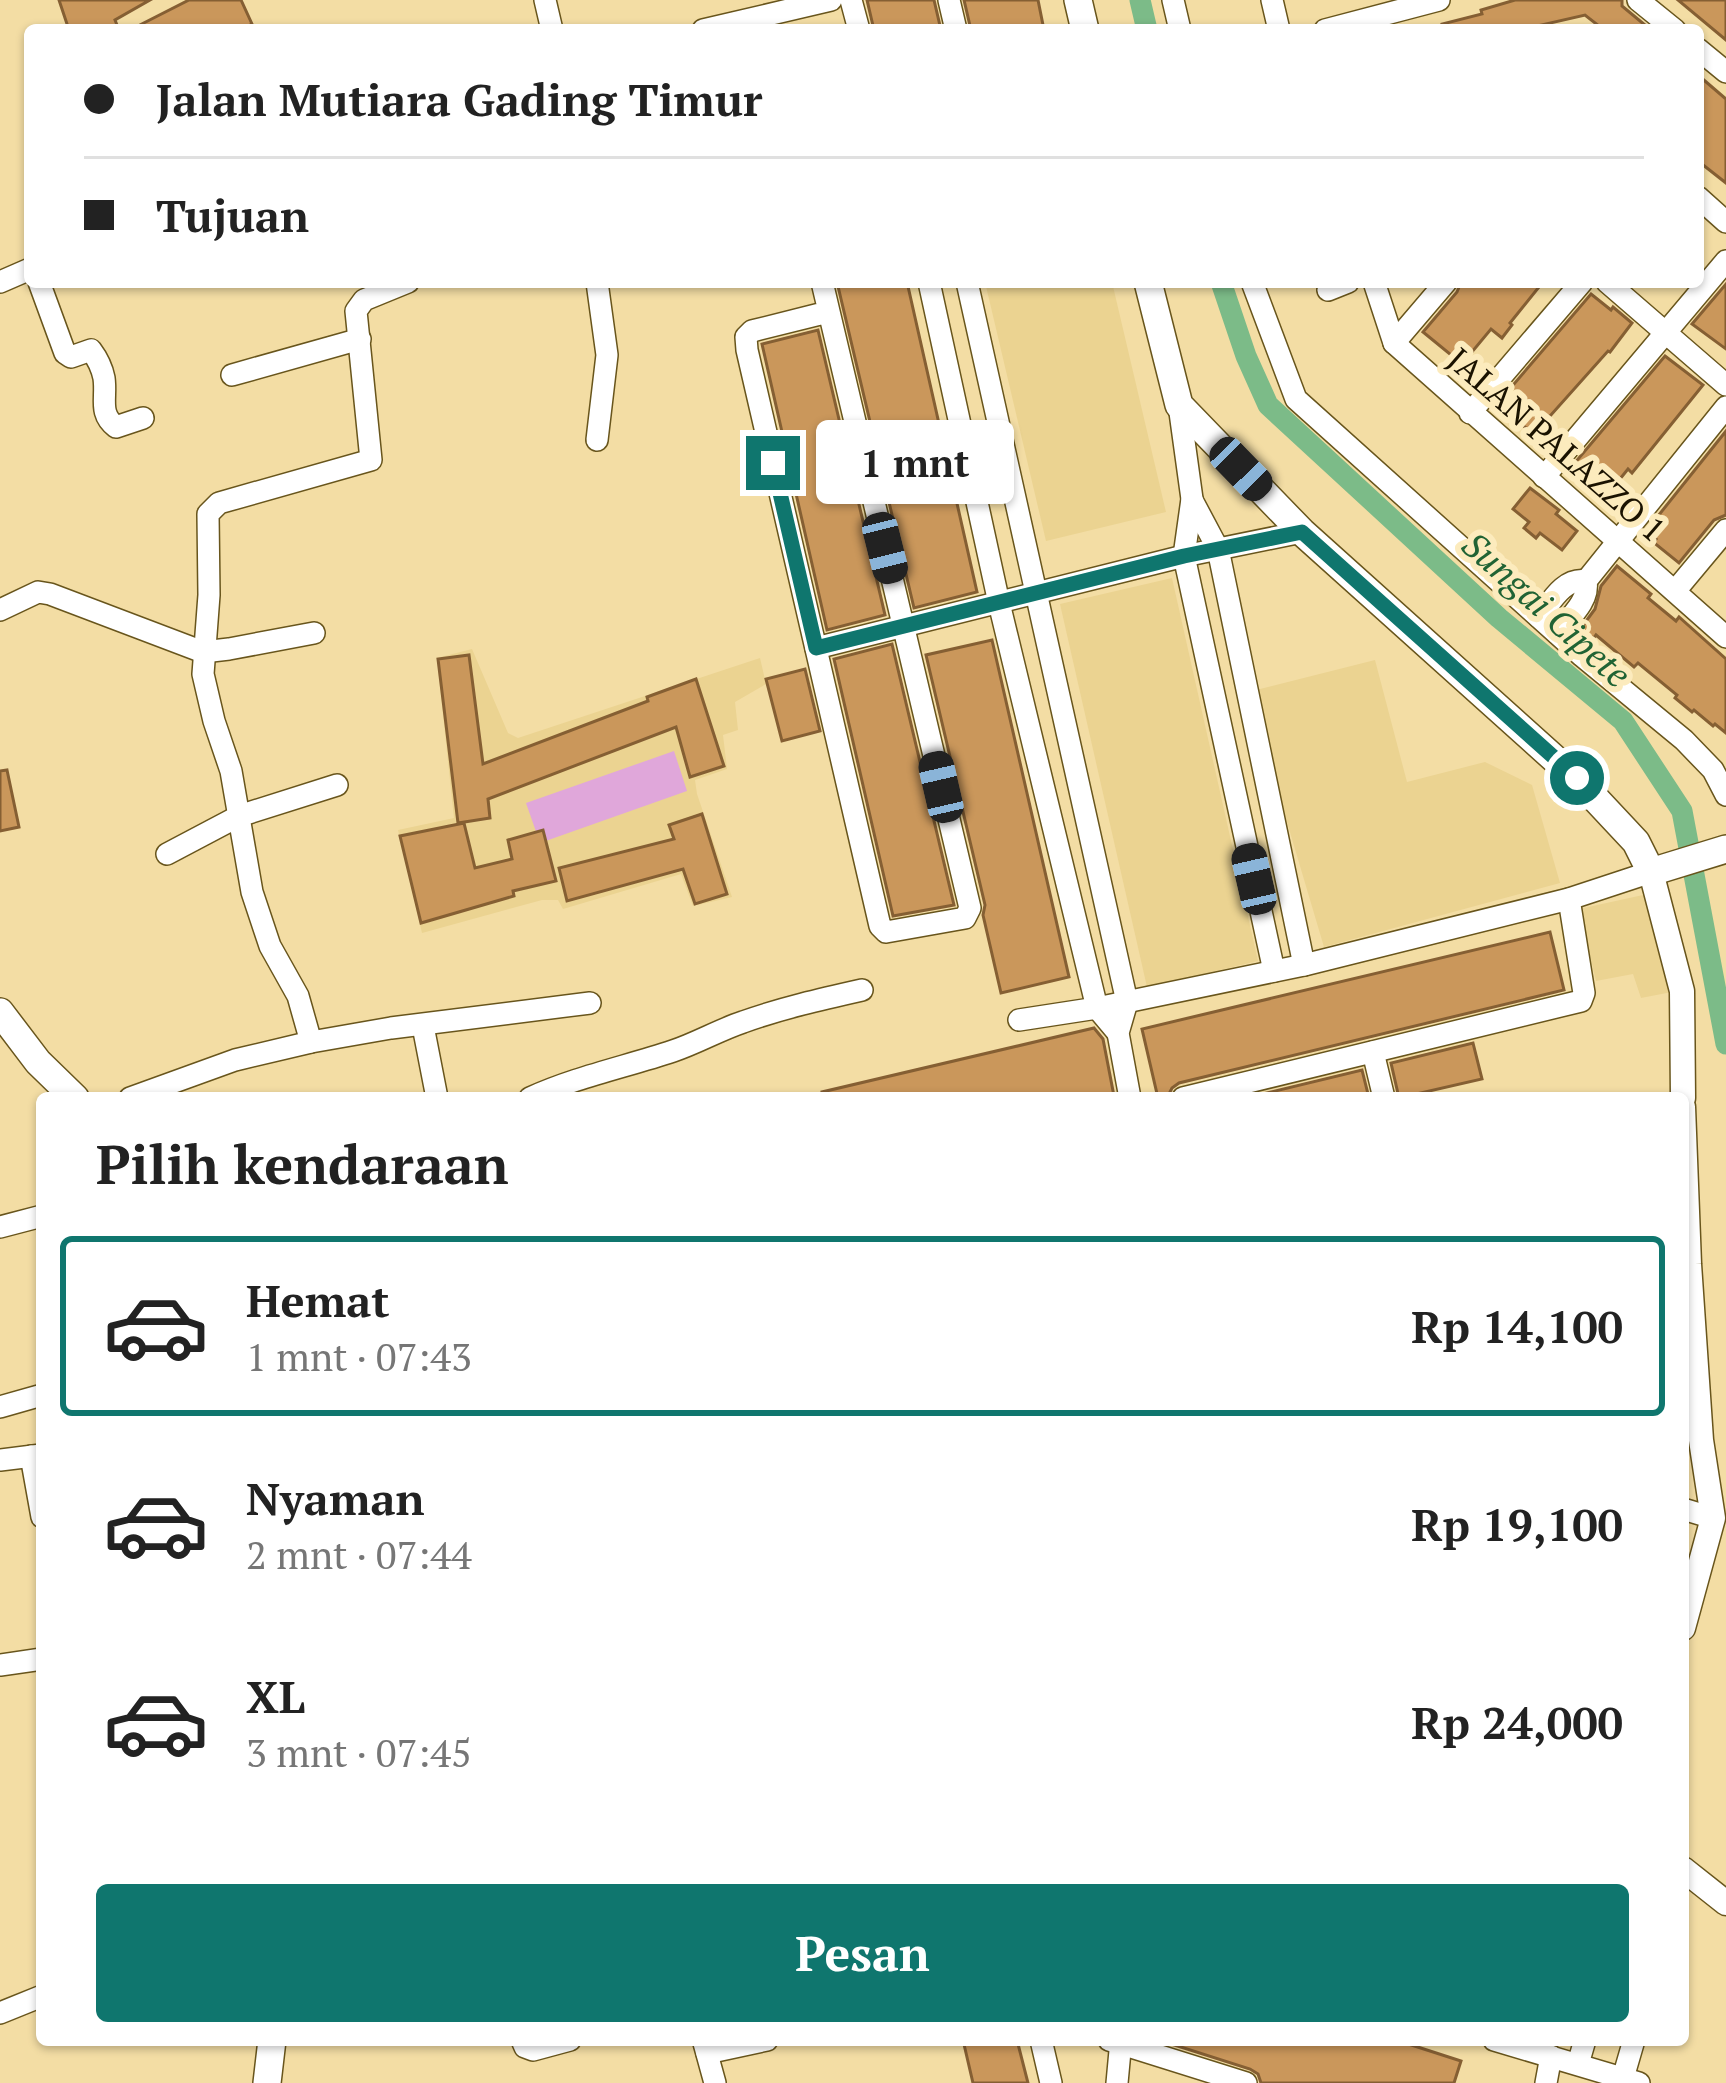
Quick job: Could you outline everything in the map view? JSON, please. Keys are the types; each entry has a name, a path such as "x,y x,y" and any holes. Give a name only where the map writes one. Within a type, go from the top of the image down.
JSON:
{"main road":[{"path":"1150,288 1179,405 1302,532 1577,778 1659,868 1725,849"},
{"path":"0,1012 38,1062 69,1092"},
{"path":"267,2083 271,2046"}],"street":[{"path":"729,24 831,0"},
{"path":"1348,24 1438,0"},
{"path":"1704,287 1726,261"},
{"path":"41,288 65,352 71,356 91,350 95,354 104,379 108,421 116,427 143,418"},
{"path":"311,1042 298,995 270,946 252,892 231,771 206,686 208,514 219,503 371,460 356,311 360,303 394,288"},
{"path":"597,440 607,355 598,288"},
{"path":"822,288 970,908 965,918 886,932 880,926 746,338 752,331 828,312"},
{"path":"930,288 999,603 1096,1008 1118,1033"},
{"path":"968,288 1127,1002 1118,1033 1129,1092"},
{"path":"1254,288 1295,398 1684,740 1713,770 1726,795"},
{"name":"JALAN PALAZZO 1","path":"1376,288 1394,343 1726,637"},
{"path":"1394,343 1441,288"},
{"path":"1470,413 1577,288"},
{"path":"1613,288 1726,385"},
{"path":"1544,477 1703,288"},
{"path":"232,375 360,339"},
{"path":"1179,405 1192,499 1184,556 1274,971"},
{"path":"1586,581 1726,407"},
{"path":"1192,499 1218,549 1304,964"},
{"path":"1675,591 1726,530"},
{"path":"816,648 1184,556 1302,532"},
{"path":"1539,617 1568,583 1586,581"},
{"path":"1557,633 1585,598 1586,581"},
{"path":"0,610 38,592 50,594 203,652 314,633"},
{"path":"167,854 239,816 338,785"},
{"path":"1019,1020 1304,964 1569,899 1659,868 1682,991 1683,1092"},
{"path":"1208,1092 1580,1001 1584,993 1569,899"},
{"path":"543,1092 565,1082 587,1087 739,1023 862,990"},
{"path":"147,1092 235,1060 311,1042 590,1003"},
{"path":"423,1026 436,1092"},
{"path":"1373,1052 1383,1092"},
{"path":"0,1227 36,1218"},
{"path":"1689,1264 1701,1440 1701,1510 1689,1589"},
{"path":"0,1407 36,1397"},
{"path":"0,1460 36,1456"},
{"path":"1689,1547 1701,1510"},
{"path":"0,1665 36,1660"},
{"path":"1689,1877 1726,1903"},
{"path":"0,2013 36,1998"},
{"path":"1042,2046 1051,2083"},
{"path":"1117,2046 1117,2083"},
{"path":"1132,2046 1246,2083"},
{"path":"1515,2046 1631,2080 1634,2046"},
{"path":"1578,2064 1583,2046"},
{"path":"705,2047 716,2083"},
{"path":"1546,2083 1551,2056"}],"shaded area":[{"path":"986,288 1113,288 1166,512 1046,541"},
{"path":"1172,578 1258,961 1147,987 1060,604"},
{"path":"472,649 508,733 518,738 760,658 766,684 735,702 738,730 723,735 727,769 695,780 732,897 693,906 681,874 563,909 558,900 542,900 422,933 398,830 454,818 437,658"},
{"path":"1375,660 1407,782 1485,762 1532,785 1560,883 1324,947 1252,691"},
{"path":"674,751 687,791 540,843 526,803"},
{"path":"1643,895 1651,902 1677,991 1641,998 1633,974 1596,981 1579,909"}],"building":[{"path":"59,0 150,0 115,20 117,24 67,24"},
{"path":"189,0 241,0 252,24 142,24"},
{"path":"867,0 934,0 940,24 873,24"},
{"path":"964,0 1038,0 1043,24 970,24"},
{"path":"1515,0 1622,0 1622,6 1644,24 1596,24 1585,15 1546,24 1442,24 1482,14 1481,10"},
{"path":"1678,0 1726,0 1726,40"},
{"path":"1704,80 1726,99 1726,183 1704,166"},
{"path":"1726,284 1726,349 1692,324"},
{"path":"838,288 908,288 977,592 914,608"},
{"path":"1459,288 1538,288 1502,338 1491,329 1462,364 1423,332"},
{"path":"1591,294 1632,323 1534,434 1496,405"},
{"path":"818,330 885,615 827,630 762,344"},
{"path":"1665,356 1703,385 1632,473 1628,469 1607,495 1573,465"},
{"path":"1726,431 1726,515 1714,520 1679,563 1646,531"},
{"path":"1530,488 1577,531 1562,550 1540,533 1536,538 1524,528 1529,522 1513,509"},
{"path":"1617,566 1651,594 1648,598 1676,621 1679,617 1726,659 1726,733 1692,712 1638,663 1634,667 1596,635 1590,643 1578,632 1595,609 1601,586"},
{"path":"992,640 1069,977 1001,993 926,655"},
{"path":"892,644 954,905 893,916 834,659"},
{"path":"469,655 483,764 696,679 724,766 690,777 676,727 488,799 490,818 458,823 438,659"},
{"path":"805,669 820,731 782,741 766,679"},
{"path":"7,770 19,827 0,831 0,771"},
{"path":"702,814 727,894 695,904 683,869 567,901 559,868 674,839 669,825"},
{"path":"464,823 475,868 512,859 508,840 543,830 556,881 421,923 400,836"},
{"path":"1550,932 1564,990 1179,1083 1170,1092 1157,1092 1142,1029"},
{"path":"1094,1028 1103,1039 1113,1092 822,1092"},
{"path":"1473,1043 1482,1079 1425,1092 1398,1092 1391,1063"},
{"path":"1362,1070 1368,1092 1271,1092"},
{"path":"964,2046 1019,2046 1028,2083 973,2083"},
{"path":"1178,2046 1415,2046 1461,2061 1454,2083 1261,2083 1250,2069"}],"waterway":[{"name":"Sungai Cipete","path":"1140,0 1146,24"},
{"name":"Sungai Cipete","path":"1223,288 1268,405 1499,618 1623,721 1682,811 1726,1044"}],"route":[{"path":"773,463 816,648 1184,556 1302,532 1577,778"}]}
